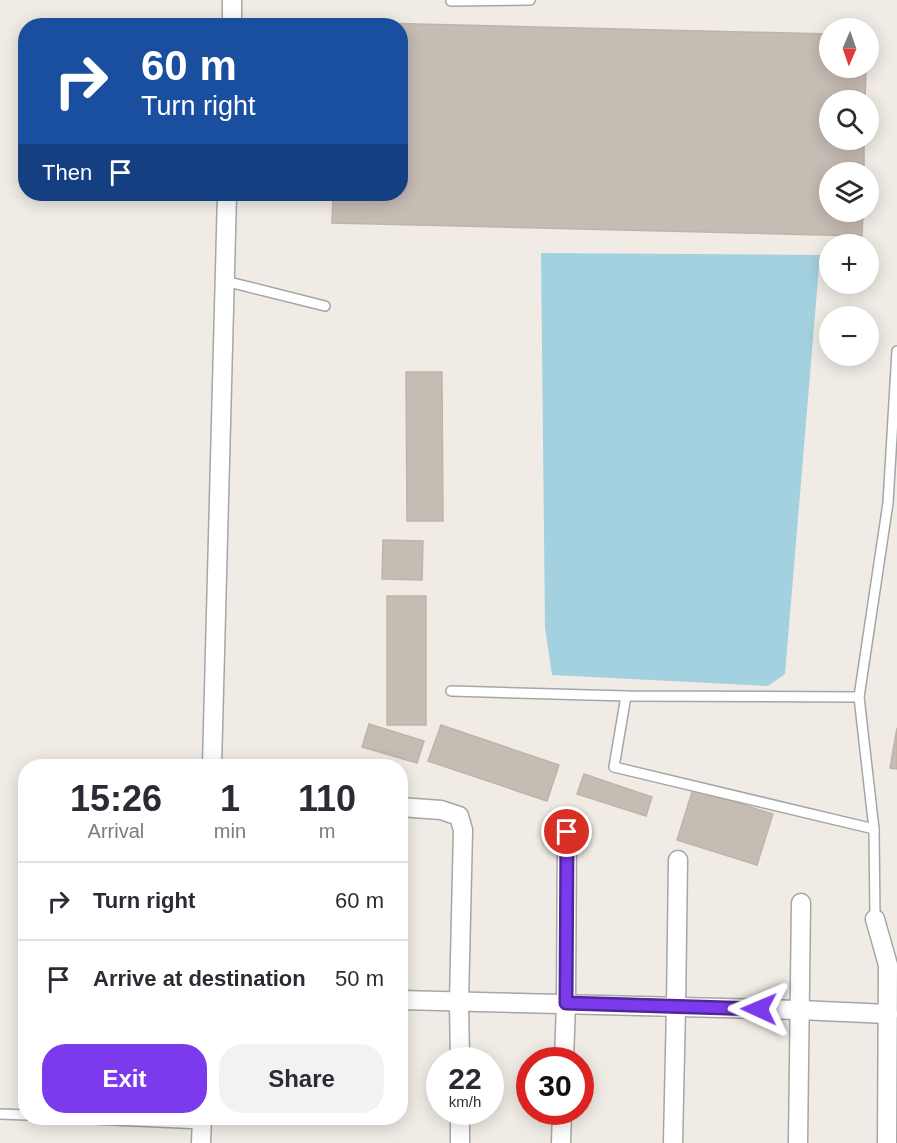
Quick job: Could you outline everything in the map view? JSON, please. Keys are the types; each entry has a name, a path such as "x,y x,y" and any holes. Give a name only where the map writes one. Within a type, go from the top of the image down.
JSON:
{"street":[{"path":"232,0 232,18"},
{"path":"212,759 227,201"},
{"path":"408,808 441,810 459,816 463,830 460,1047"},
{"path":"564,1047 567,832"},
{"path":"673,1143 678,860"},
{"path":"798,1143 801,903"},
{"path":"875,919 888,965 887,1143"},
{"path":"408,1000 888,1014"},
{"path":"201,1143 202,1125"},
{"path":"460,1125 460,1143"},
{"path":"561,1143 562,1125"}],"lane":[{"path":"451,1 530,0"},
{"path":"225,281 325,306"},
{"path":"875,919 874,829 859,697 888,502 897,351"},
{"path":"452,691 626,696 859,697"},
{"path":"626,696 614,766 874,829"},
{"path":"0,1114 18,1115"}],"water":[{"path":"541,253 819,255 785,674 768,686 552,675 545,628"}],"building":[{"path":"408,24 819,34 819,78 866,78 865,90 819,90 819,150 864,150 864,162 819,162 819,222 863,222 862,234 819,235 332,223 333,201 408,201"},
{"path":"406,372 442,372 443,521 407,521"},
{"path":"383,540 423,541 422,580 382,579"},
{"path":"387,596 426,596 426,725 387,725"},
{"path":"369,724 424,741 417,763 362,747"},
{"path":"441,725 559,765 547,801 428,761"},
{"path":"897,728 897,769 890,768"},
{"path":"584,774 652,797 646,816 577,794"},
{"path":"693,789 773,814 757,865 677,840"}],"route":[{"path":"567,832 566,1003 759,1009"}]}
